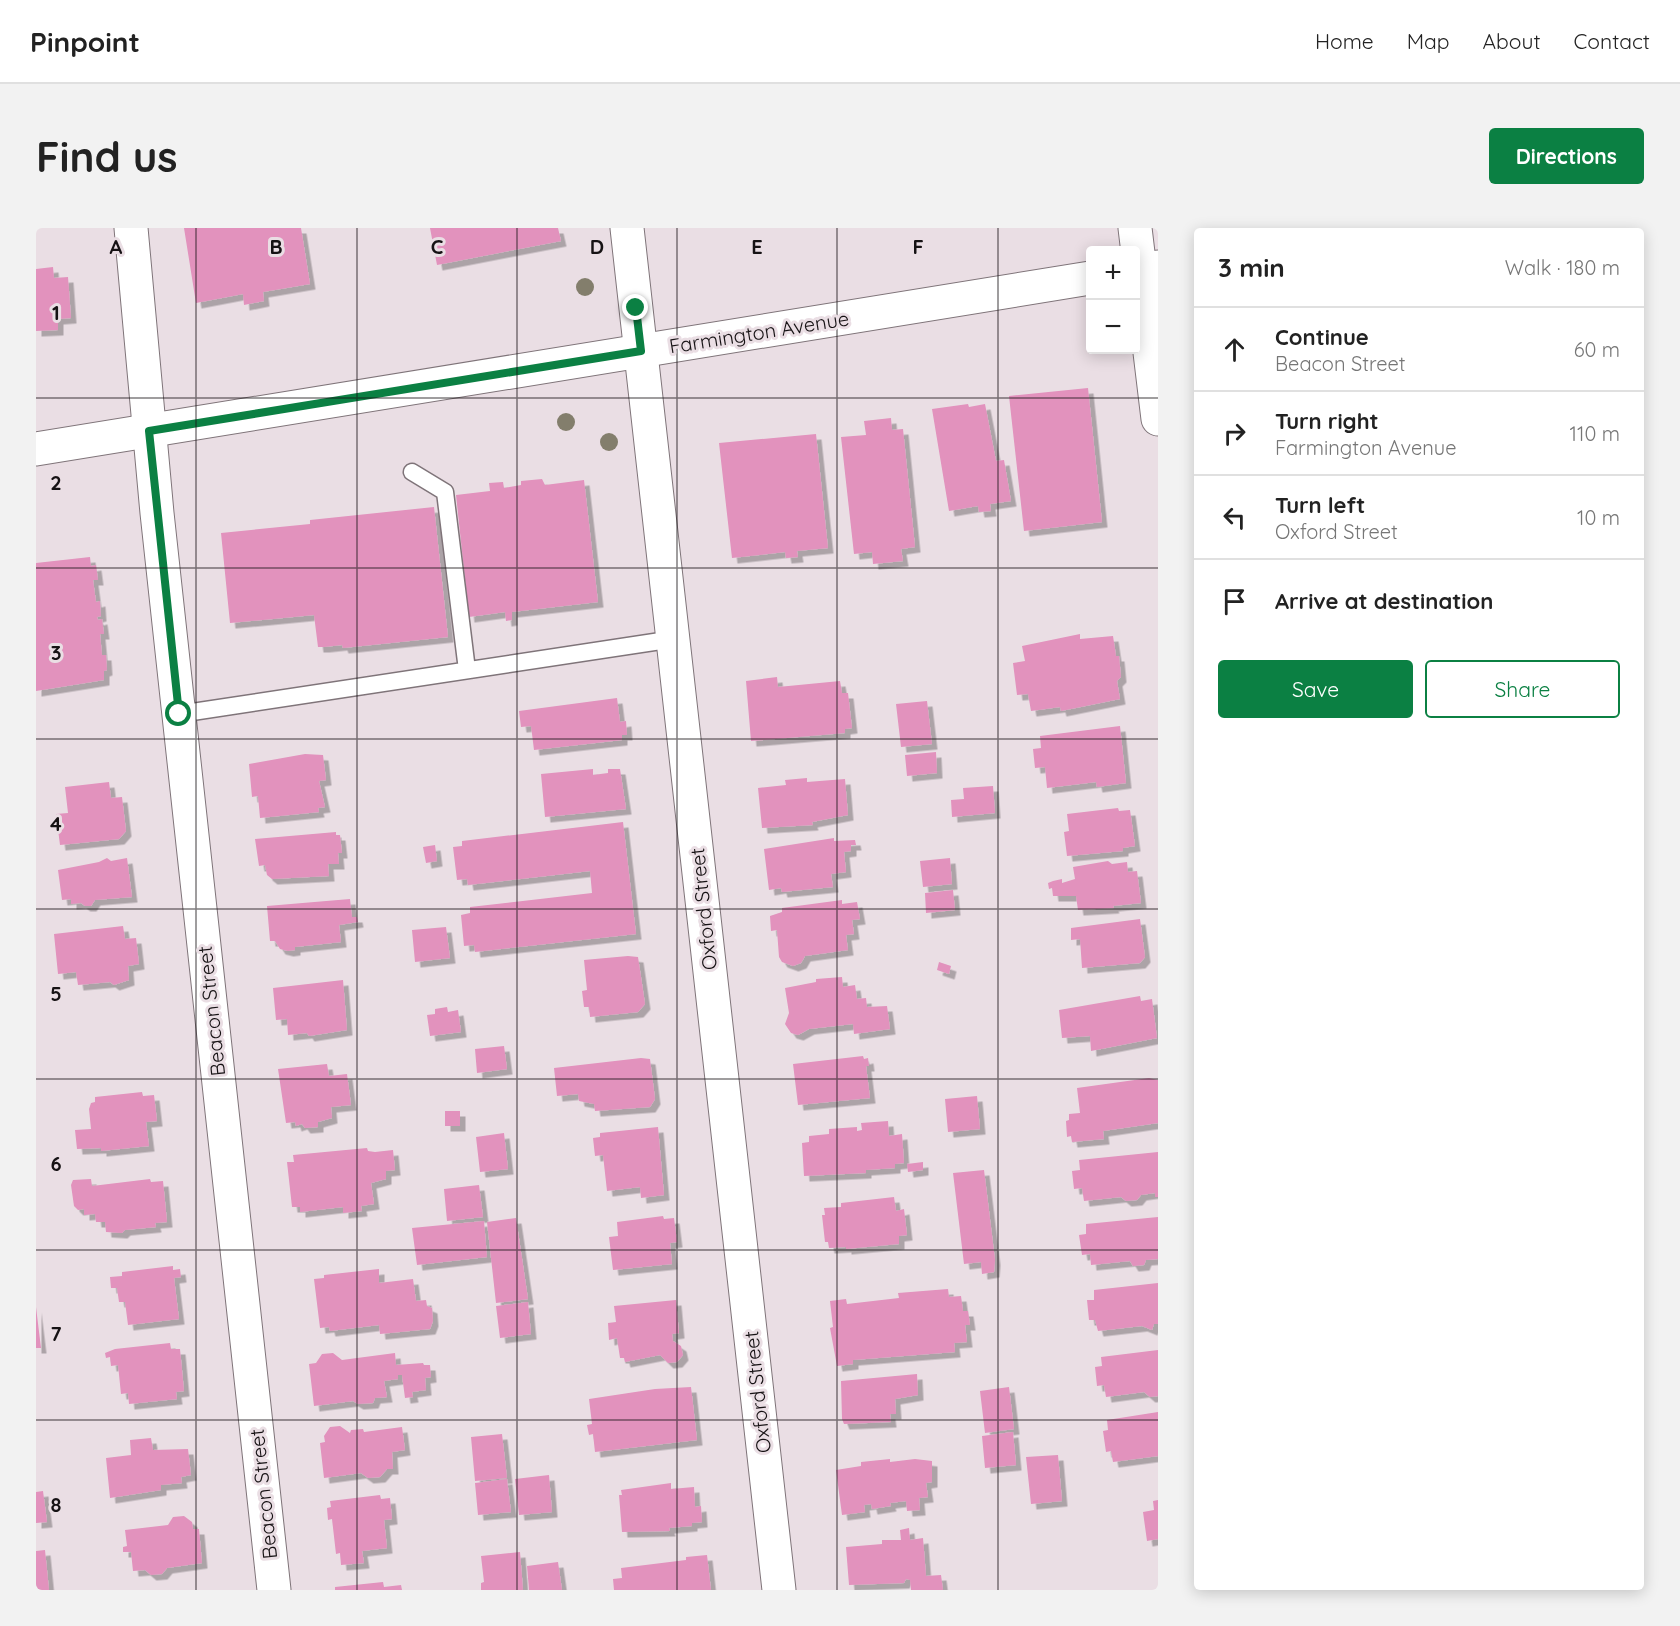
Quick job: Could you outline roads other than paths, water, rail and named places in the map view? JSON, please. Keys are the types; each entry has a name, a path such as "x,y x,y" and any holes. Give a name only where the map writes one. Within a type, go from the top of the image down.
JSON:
{"street":[{"name":"Beacon Street","path":"131,228 149,431 274,1590"},
{"name":"Oxford Street","path":"627,228 779,1590"},
{"path":"1135,228 1145,269 1158,419"},
{"name":"Farmington Avenue","path":"36,449 1086,279"}],"lane":[{"path":"411,472 445,492 467,670"},
{"path":"179,714 674,639"}]}
